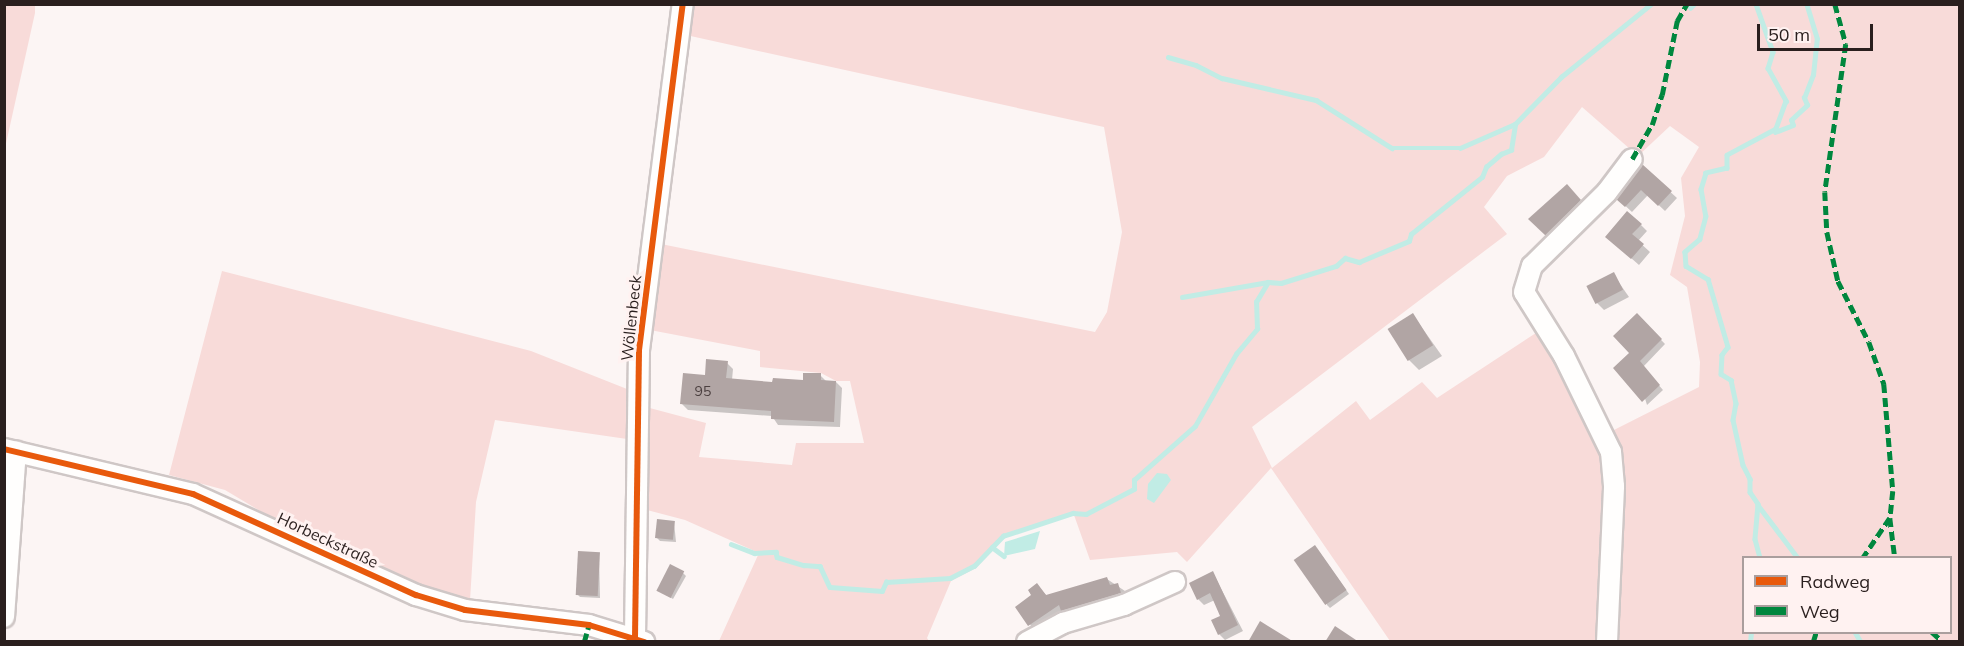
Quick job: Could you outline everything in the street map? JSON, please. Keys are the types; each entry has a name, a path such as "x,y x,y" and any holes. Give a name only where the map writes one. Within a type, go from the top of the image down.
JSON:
{"street":[{"name":"Wöllenbeck","path":"639,639 639,350 683,4"},
{"path":"1607,642 1614,486 1611,452 1564,356 1524,292 1532,266 1607,192 1632,159"},
{"name":"Horbeckstraße","path":"10,450 194,494 416,595 465,610 589,625 639,639"},
{"path":"4,617 10,450"},
{"path":"1027,642 1063,622 1124,605 1175,582"}],"shaded area":[{"path":"4,5 35,5 5,148"},
{"path":"690,5 1959,5 1959,641 1611,641 1608,433 1699,387 1700,362 1687,287 1670,275 1685,216 1681,178 1699,147 1670,126 1638,156 1582,107 1544,157 1507,176 1484,207 1507,234 1252,427 1272,468 1356,401 1370,420 1422,382 1437,398 1539,331 1600,449 1606,491 1599,634 1596,641 1390,641 1271,468 1187,562 1177,552 1090,560 1074,515 1004,537 976,568 951,581 927,638 929,641 719,641 759,553 685,520 647,510 646,407 706,423 699,457 792,465 796,443 864,443 850,381 836,381 821,373 760,367 760,351 650,330 661,244 1095,332 1107,312 1122,232 1104,127 686,35"},
{"path":"222,271 531,351 627,389 627,439 495,420 476,502 470,601 397,576 277,521 225,490 169,475"}],"water":[{"path":"1157,473 1167,474 1171,480 1154,503 1147,499 1148,484"},
{"path":"1040,531 1035,549 1004,556 1005,542"}],"building":[{"path":"1642,164 1672,191 1658,206 1641,190 1625,207 1616,199"},
{"path":"1567,184 1581,200 1546,236 1528,219"},
{"path":"1627,211 1642,224 1632,234 1644,244 1631,259 1605,237"},
{"path":"1614,272 1623,290 1595,304 1586,286"},
{"path":"1413,313 1433,345 1408,361 1388,329"},
{"path":"1637,313 1662,339 1640,361 1660,385 1642,402 1613,368 1629,353 1613,336"},
{"path":"706,359 728,361 726,378 772,382 773,378 803,380 803,373 821,373 821,380 836,381 834,422 771,419 771,411 680,404 683,373 705,375"},
{"path":"657,519 675,521 673,540 655,538"},
{"path":"1315,545 1347,590 1325,605 1294,560"},
{"path":"578,551 600,552 598,596 576,595"},
{"path":"670,564 684,571 671,598 656,591"},
{"path":"1213,571 1238,625 1218,635 1211,620 1220,616 1210,593 1197,600 1189,583"},
{"path":"1107,577 1110,585 1118,583 1121,593 1061,611 1059,605 1028,626 1015,607 1031,595 1028,590 1037,583 1046,595"},
{"path":"1260,621 1294,642 1248,642"},
{"path":"1335,626 1359,642 1325,642"}],"waterway":[{"path":"1168,57 1196,65 1222,78 1316,100 1392,148 1460,148 1515,124 1561,77 1651,4"},
{"path":"1690,8 1694,4"},
{"path":"1756,4 1773,52 1768,68 1786,101 1776,129 1727,155 1727,168 1706,173 1701,189 1706,216 1700,239 1685,252 1686,266 1708,279 1728,347 1722,355 1721,374 1731,380 1736,403 1733,420 1743,465 1750,479 1750,492 1758,504 1755,539 1759,556"},
{"path":"1775,132 1793,125 1791,120 1807,105 1804,98 1813,75 1817,39 1806,4"},
{"path":"731,544 754,553 776,552 777,557 804,565 820,566 830,587 882,591 886,582 950,578 974,566 1003,536 1073,513 1086,514 1134,489 1134,480 1195,426 1236,354 1257,329 1256,302 1268,282 1281,283 1336,266 1345,258 1359,262 1409,241 1411,234 1482,177 1486,167 1501,154 1511,150 1515,124"},
{"path":"1182,297 1268,282"},
{"path":"1758,505 1796,556"},
{"path":"992,547 1004,556"},
{"path":"1750,642 1751,634"},
{"path":"1856,634 1861,642"}],"marked path":[{"path":"1632,159 1652,125 1662,95 1677,21 1687,4"},
{"path":"1835,4 1846,44 1825,192 1827,232 1838,281 1869,342 1884,384 1893,491 1890,518 1864,556"},
{"path":"1890,518 1895,556"},
{"path":"584,642 589,625"},
{"path":"1813,642 1815,634"},
{"path":"1934,634 1943,642"}],"cycle path":[{"path":"635,637 639,350 683,4"},
{"path":"4,449 193,494 416,595 465,610 589,625 644,642"}]}
